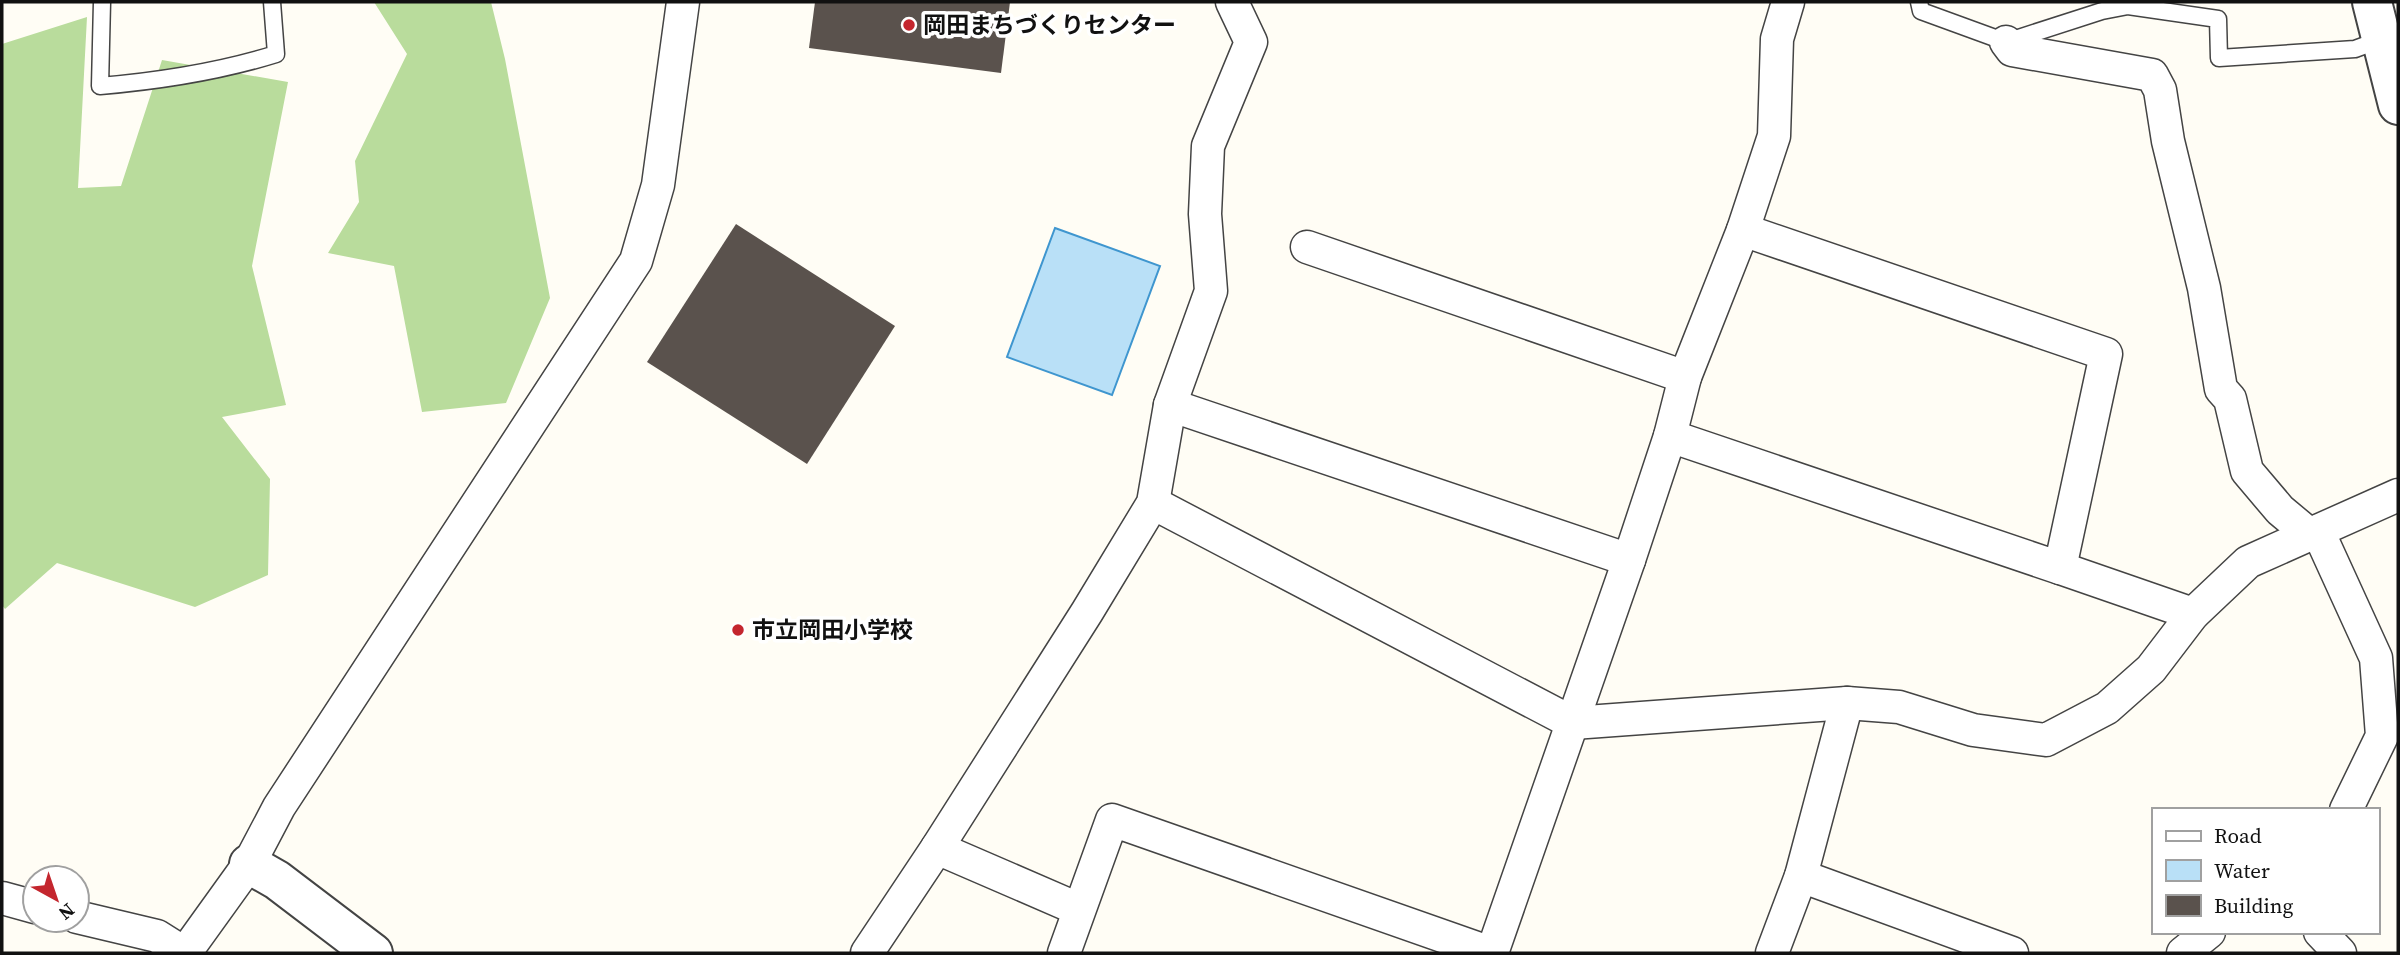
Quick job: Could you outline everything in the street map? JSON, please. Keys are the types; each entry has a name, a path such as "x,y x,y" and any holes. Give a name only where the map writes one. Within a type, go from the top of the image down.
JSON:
{"street":[{"path":"91,920 157,936 184,953 249,864 279,807 636,261 658,185 683,2"},
{"path":"867,953 1087,612 1153,503 1170,405 1211,291 1205,214 1208,146 1251,42 1233,2"},
{"path":"1064,953 1112,820 1492,953 1629,560 1670,436 1685,377 1743,230 1774,136 1777,38 1788,2"},
{"path":"2372,2 2389,45 2398,106"},
{"path":"2006,42 2012,50 2151,75 2160,90 2168,141 2204,288 2221,389 2230,399 2247,471 2280,510 2314,533 2376,658 2382,736 2347,808"},
{"path":"1743,230 2106,354 2060,568"},
{"path":"1307,247 1685,377"},
{"path":"1170,405 1629,560"},
{"path":"1670,436 2193,614"},
{"path":"1153,503 1573,723 1847,703 1899,706 1973,730 2046,740 2106,708 2151,669 2193,614 2248,562 2398,495"},
{"path":"1772,953 1801,876 1847,703"},
{"path":"937,848 1078,909"},
{"path":"249,864 277,880 373,953"},
{"path":"1801,876 2012,953"},
{"path":"2,898 21,903"},
{"path":"2183,953 2207,934"},
{"path":"2322,934 2340,953"}],"lane":[{"path":"102,2 100,86 151,82 244,64 276,54 272,2"},
{"path":"1919,2 1922,11 2006,42 2102,11 2128,6 2218,19 2218,58 2389,45"}],"green space":[{"path":"374,2 491,2 505,59 550,298 506,403 422,412 394,266 328,253 359,202 355,161 407,54"},
{"path":"87,17 78,188 121,186 162,60 288,82 252,266 286,405 222,417 270,479 268,575 195,607 57,563 5,609 2,605 2,44"}],"water":[{"path":"1055,228 1160,266 1112,395 1007,357"}],"building":[{"name":"岡田まちづくりセンター","path":"815,2 1010,2 1001,73 809,48"},
{"path":"736,224 895,326 807,464 647,362"}],"place":[{"name":"岡田まちづくりセンター","path":"909,25"},
{"name":"市立岡田小学校","path":"738,630"}]}
